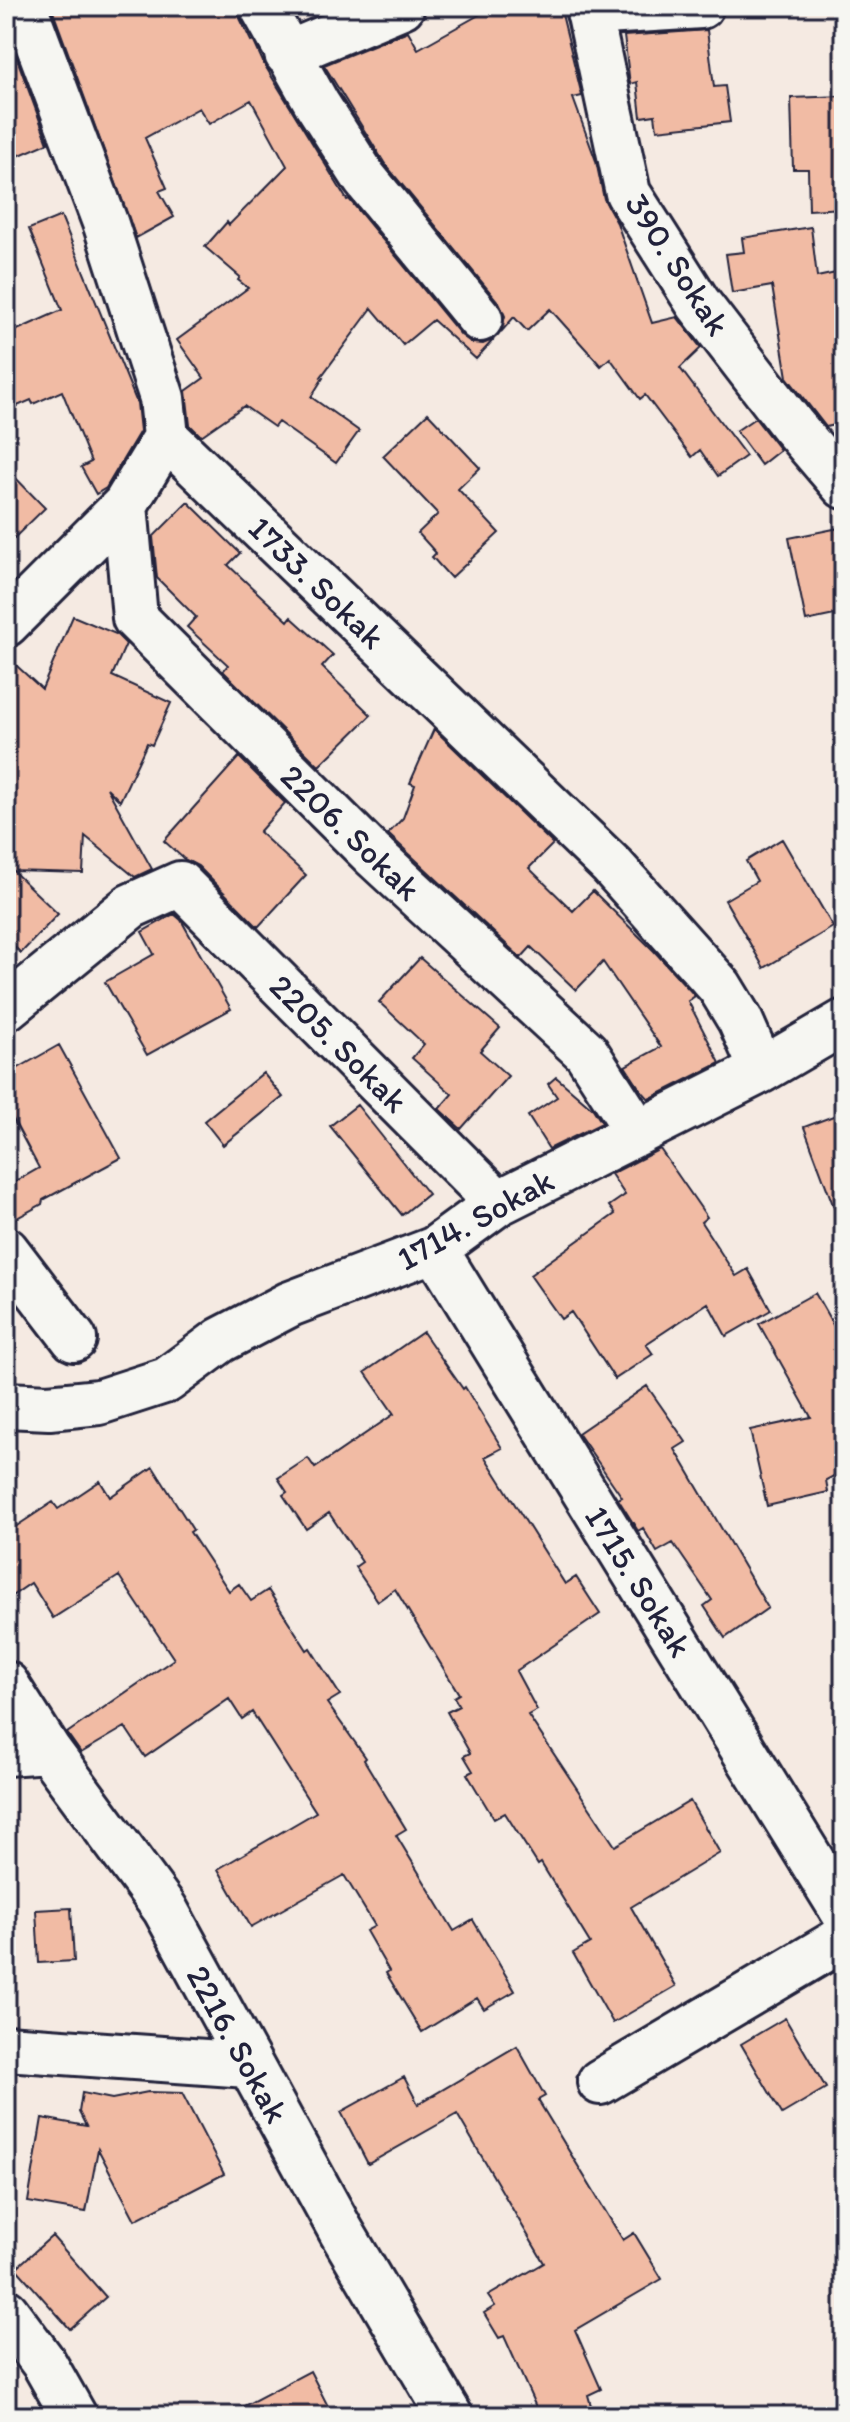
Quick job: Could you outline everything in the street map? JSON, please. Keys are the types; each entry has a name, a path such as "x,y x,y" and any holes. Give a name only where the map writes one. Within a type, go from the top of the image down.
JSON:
{"street":[{"path":"6,624 125,505 166,437 162,398 106,225 24,6"},
{"path":"262,6 287,54 365,179 480,319"},
{"path":"287,54 402,6"},
{"path":"588,9 701,6"},
{"name":"390. Sokak","path":"588,9 628,193 698,303 792,425 844,486"},
{"name":"1733. Sokak","path":"166,437 612,866 720,987 740,1020 762,1070"},
{"name":"2206. Sokak","path":"125,505 135,618 373,855 586,1052 637,1131"},
{"name":"2205. Sokak","path":"6,1008 131,906 180,884 498,1203"},
{"name":"1714. Sokak","path":"6,1405 49,1407 99,1402 167,1380 221,1340 290,1304 435,1249 498,1203 762,1070 844,1022"},
{"name":"1715. Sokak","path":"435,1249 844,1913"},
{"path":"6,1250 74,1339"},
{"name":"2216. Sokak","path":"6,1684 27,1751 165,1909 341,2231 450,2416"},
{"path":"600,2082 844,1938"},
{"path":"6,2048 248,2065"},
{"path":"6,2312 44,2363 74,2416"}],"building":[{"path":"51,6 234,6 264,64 347,200 461,335 472,343 483,344 494,339 476,359 433,320 403,345 372,308 321,377 311,397 359,431 336,463 278,422 274,427 244,406 201,436 190,425 186,391 204,378 177,340 248,288 238,280 240,277 205,247 287,166 251,100 209,124 199,108 145,138 167,188 159,191 174,217 136,238"},
{"path":"495,6 560,6 582,96 573,98 596,161 604,199 617,223 652,323 677,317 701,348 680,368 746,456 718,476 700,450 692,457 645,395 640,399 610,358 601,366 550,309 527,331 514,317 501,332 505,316 499,303 385,164 324,65 408,31 418,49"},
{"path":"6,29 48,143 6,161"},
{"path":"707,30 714,87 725,86 730,122 657,130 655,115 641,117 637,82 630,84 624,36"},
{"path":"844,96 844,208 809,210 808,169 793,169 791,98"},
{"path":"61,216 137,403 140,431 106,488 96,494 81,467 91,462 62,391 33,404 31,400 6,411 6,335 62,310 29,229"},
{"path":"811,227 817,277 836,273 844,321 844,423 826,427 787,377 772,286 732,293 726,254 744,252 742,238"},
{"path":"428,413 480,468 458,489 499,533 451,578 432,557 436,553 418,533 438,514 383,456"},
{"path":"755,418 780,450 761,465 736,431"},
{"path":"6,468 45,508 6,546"},
{"path":"188,502 240,553 228,565 288,621 291,617 333,655 322,667 371,715 319,766 223,671 228,665 187,627 196,617 157,578 153,537"},
{"path":"844,527 844,613 806,621 789,538"},
{"path":"73,616 116,634 126,644 112,676 171,703 152,745 147,743 120,801 107,788 152,869 135,877 85,836 83,873 13,871 58,914 21,953 6,939 6,656 42,689"},
{"path":"434,729 553,844 529,868 573,911 593,891 695,996 688,1001 720,1063 649,1099 625,1066 661,1047 603,962 576,990 531,947 521,958 388,834 403,818 415,785 410,783"},
{"path":"239,757 285,803 259,832 306,875 258,927 198,866 184,859 164,841"},
{"path":"782,839 833,927 764,968 725,900 757,881 746,861"},
{"path":"174,914 181,920 231,1009 147,1055 105,982 154,954 142,932"},
{"path":"420,958 500,1028 480,1051 508,1076 461,1129 439,1109 452,1094 412,1058 424,1044 379,1002"},
{"path":"59,1045 121,1158 6,1224 6,1187 39,1168 6,1106 6,1075"},
{"path":"263,1073 283,1097 223,1145 204,1121"},
{"path":"556,1077 593,1109 602,1123 549,1149 528,1116 557,1097 548,1084"},
{"path":"357,1105 428,1194 402,1215 330,1126"},
{"path":"844,1112 844,1226 841,1226 804,1127"},
{"path":"660,1149 707,1217 701,1222 736,1276 748,1269 771,1310 726,1336 708,1303 646,1344 653,1354 615,1379 571,1312 561,1319 530,1275 615,1214 609,1206 625,1195 611,1174"},
{"path":"815,1293 844,1344 844,1476 841,1472 826,1480 828,1492 767,1506 750,1430 811,1417 759,1324"},
{"path":"423,1332 463,1389 465,1387 502,1448 485,1457 565,1584 576,1577 600,1614 516,1671 537,1710 528,1715 615,1846 690,1801 720,1853 631,1907 676,1986 613,2023 573,1953 590,1943 541,1863 538,1865 505,1813 494,1819 467,1774 473,1771 464,1756 470,1753 447,1712 459,1706 454,1697 459,1694 395,1589 378,1601 355,1567 362,1562 329,1513 306,1529 283,1495 287,1492 278,1478 308,1458 315,1468 394,1414 365,1372"},
{"path":"647,1386 686,1442 675,1449 768,1608 725,1638 704,1606 712,1600 673,1543 657,1552 643,1528 638,1531 618,1499 622,1497 578,1433"},
{"path":"153,1467 193,1530 190,1532 229,1591 239,1584 251,1601 268,1590 307,1650 310,1648 340,1695 327,1703 366,1758 364,1760 406,1829 396,1835 454,1931 473,1920 515,1991 484,2009 477,1998 422,2032 386,1973 389,1971 366,1931 375,1926 344,1875 251,1927 218,1869 316,1812 252,1712 242,1719 229,1699 145,1757 125,1727 81,1753 69,1736 67,1733 174,1659 119,1576 53,1618 31,1583 6,1600 6,1533 53,1502 58,1509 100,1481 110,1497"},
{"path":"71,1908 74,1961 39,1963 36,1910"},
{"path":"785,2018 826,2088 782,2114 741,2044"},
{"path":"517,2046 545,2096 538,2100 623,2240 634,2233 662,2279 575,2330 601,2389 588,2395 594,2416 540,2416 504,2336 499,2338 484,2313 495,2306 488,2296 544,2263 457,2114 368,2164 341,2112 404,2077 418,2104"},
{"path":"148,2092 182,2093 224,2174 135,2220 98,2149 86,2212 28,2202 42,2118 86,2126 79,2112 82,2093 112,2099"},
{"path":"52,2236 106,2297 70,2329 16,2268"},
{"path":"310,2371 333,2416 225,2416"}]}
